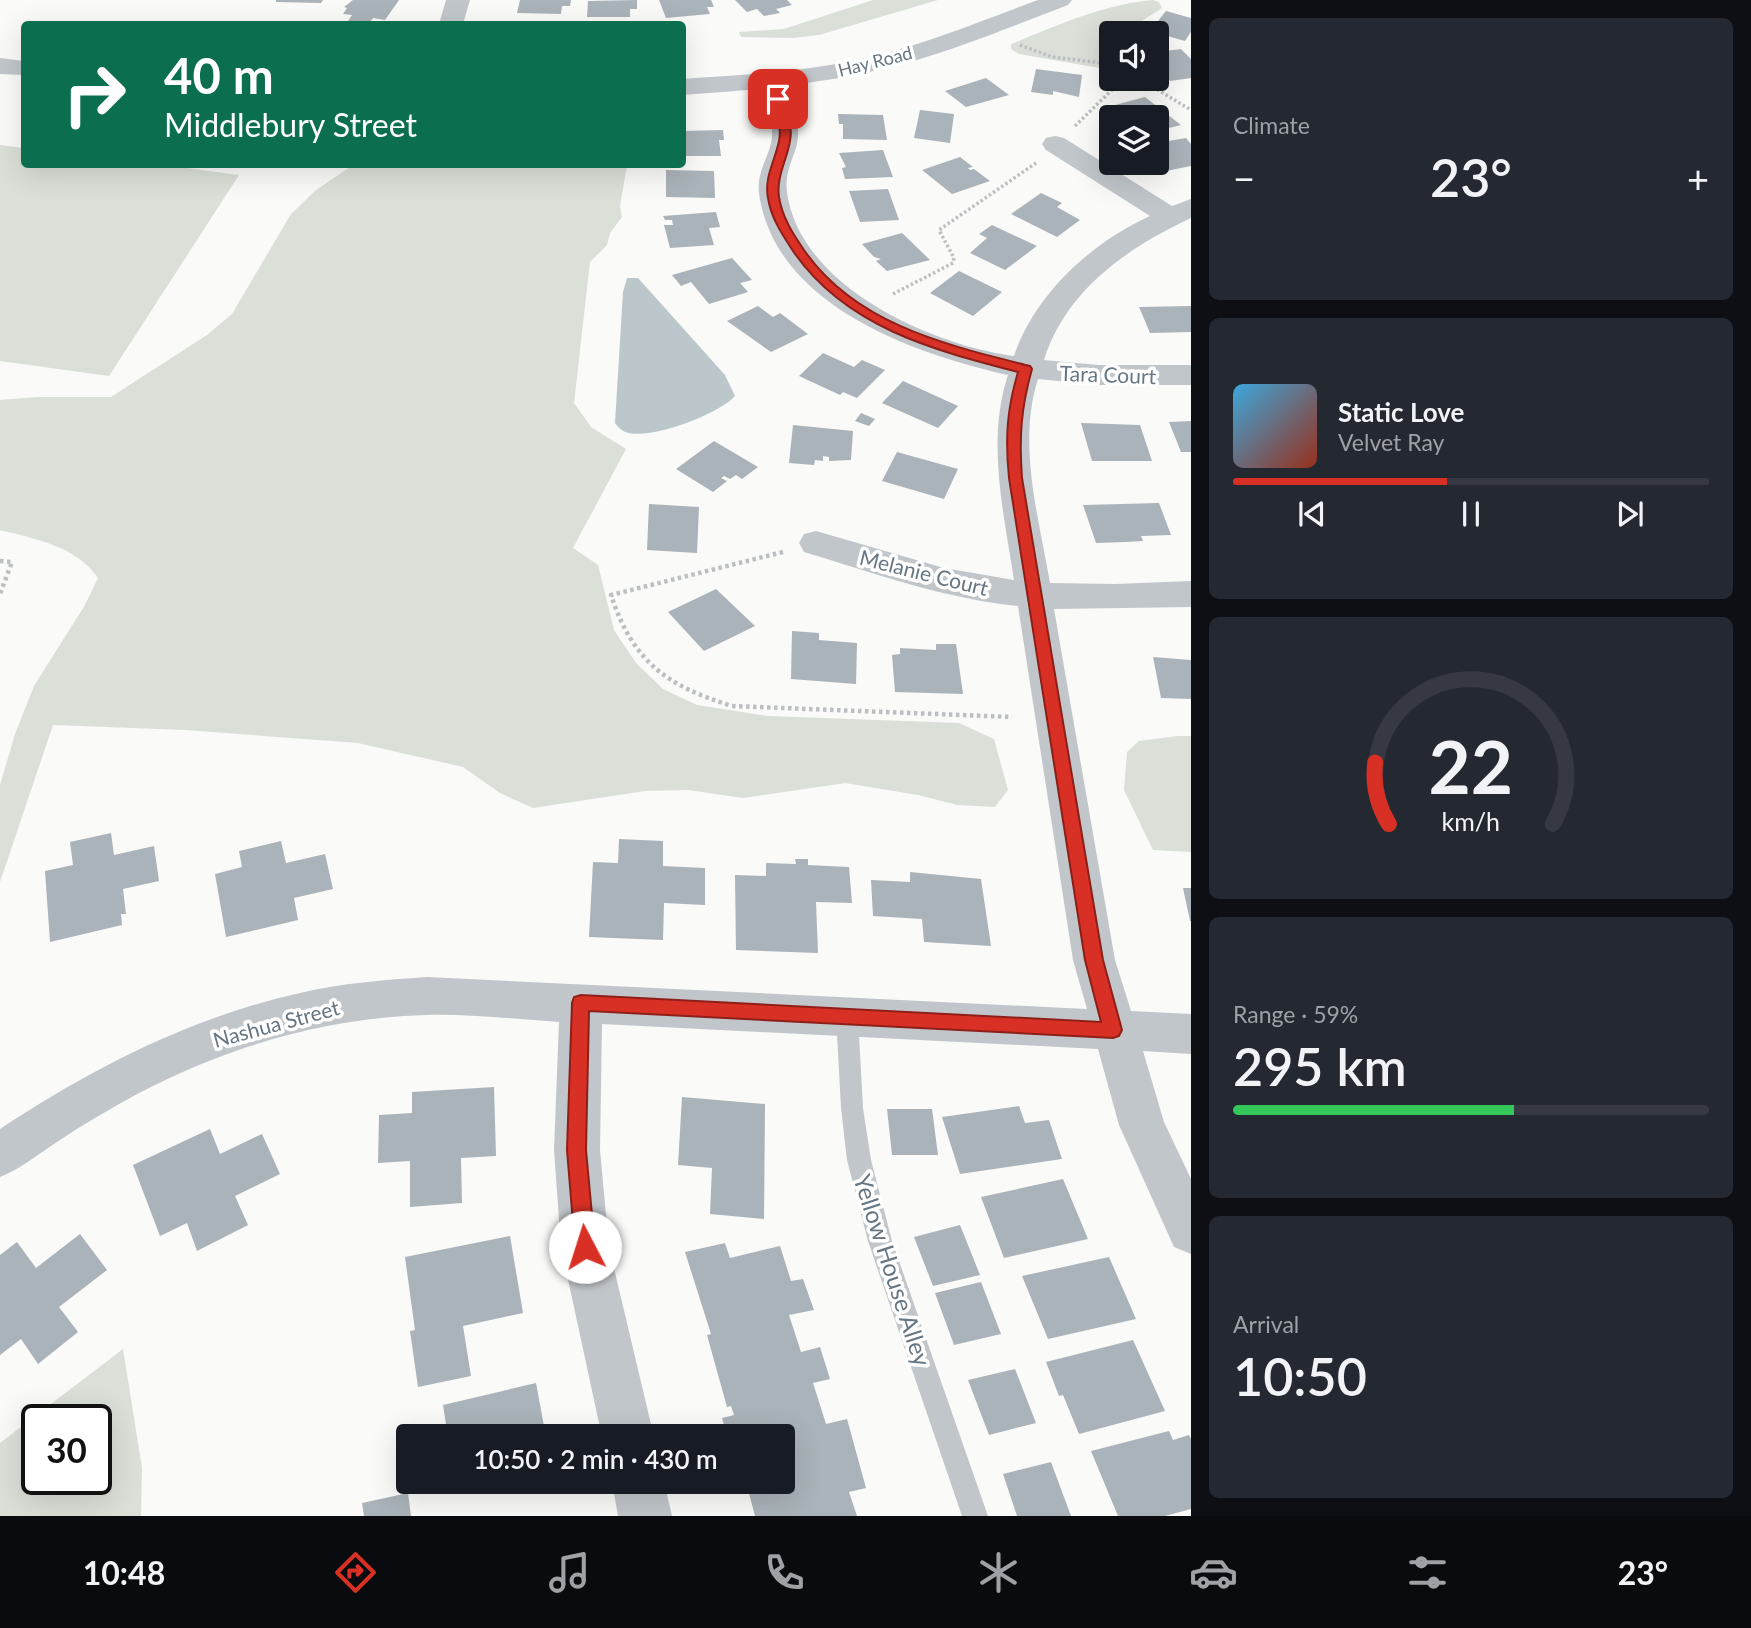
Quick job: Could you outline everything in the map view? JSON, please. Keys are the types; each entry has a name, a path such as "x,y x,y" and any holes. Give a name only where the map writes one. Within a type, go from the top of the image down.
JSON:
{"street":[{"path":"452,21 458,0"},
{"name":"Hay Road","path":"686,87 767,81 875,63 973,34 1060,0"},
{"path":"0,66 21,68"},
{"name":"Tara Court","path":"767,81 778,99 784,120 785,140 773,186 773,197 782,226 814,273 861,310 879,321 944,349 1025,369 1105,377 1191,375"},
{"path":"1055,144 1180,211"},
{"path":"1180,211 1120,244 1078,279 1045,320 1033,343 1015,406 1013,447 1034,594 1094,960 1142,1125 1191,1231"},
{"name":"Melanie Court","path":"816,544 945,582 990,590 1034,594 1191,594"},
{"name":"Nashua Street","path":"0,1154 110,1084 178,1051 258,1023 347,1003 427,996 1191,1034"},
{"path":"581,1003 577,1150 585,1247 625,1424"},
{"path":"640,1494 645,1516"}],"lane":[{"name":"Yellow House Alley","path":"847,1016 852,1108 862,1171 880,1241 975,1516"}],"path":[{"path":"1012,40 1052,57 1099,63"},
{"path":"861,310 953,263 954,258 939,230 1028,172 1110,91"},
{"path":"1160,91 1191,110"},
{"path":"816,544 611,594 619,623 642,656 668,682 697,697 732,706 1012,717"},
{"path":"0,561 12,562 0,594"}],"shaded area":[{"path":"873,0 938,0 819,35 793,38 741,37 739,32 784,29"},
{"path":"1153,0 1159,2 1162,8 1142,21 1099,21 1099,68 1019,54 1011,49 1011,44 1080,17 1135,2"},
{"path":"0,145 21,148 21,168 187,168 239,175 109,376 0,361"},
{"path":"349,168 626,168 620,206 622,217 610,233 607,245 590,262 574,403 591,427 626,449 573,548 598,565 614,630 636,663 663,689 697,705 768,716 959,723 994,739 1008,790 995,807 957,805 918,795 845,783 743,798 688,790 645,791 533,808 500,793 463,767 358,743 186,730 53,725 0,882 0,785 15,734 34,686 85,605 98,578 89,567 67,551 0,530 0,400 111,397 207,335 232,314 291,214 316,190"},
{"path":"627,278 638,278 725,375 735,396 727,403 682,425 648,433 634,434 623,431 615,423 623,292"},
{"path":"1191,736 1191,852 1153,850 1124,790 1127,752 1139,741"},
{"path":"123,1349 142,1468 141,1516 0,1516 0,1443 21,1427 21,1495 112,1495 112,1404 51,1404"}],"building":[{"path":"276,0 323,0 321,3"},
{"path":"353,0 399,0 385,20 373,18 371,21 348,21 352,15 343,14 347,8 344,7"},
{"path":"520,0 571,0 570,6 562,6 561,14 517,13"},
{"path":"637,0 637,9 630,9 630,17 587,17 588,1"},
{"path":"659,0 711,0 714,7 707,7 710,14 666,18"},
{"path":"735,0 787,0 792,5 776,9 780,13 764,16 757,9 747,12"},
{"path":"1166,11 1191,18 1191,32 1185,41 1169,36 1169,21 1158,21"},
{"path":"1181,49 1191,59 1191,78 1169,80 1169,50"},
{"path":"1036,69 1082,75 1079,97 1053,91 1053,95 1031,92"},
{"path":"986,78 1009,95 966,107 945,91"},
{"path":"1145,97 1155,105 1115,105"},
{"path":"920,110 954,114 950,143 914,138"},
{"path":"838,114 883,115 887,140 843,139 843,124 839,124"},
{"path":"1169,116 1181,125 1169,128"},
{"path":"723,130 724,140 719,140 721,156 686,156 686,131"},
{"path":"1186,138 1191,144 1191,166 1169,170 1169,141"},
{"path":"883,150 893,177 845,179 842,168 846,167 839,153"},
{"path":"960,157 973,167 968,168 970,170 974,169 990,181 952,194 922,170"},
{"path":"666,170 714,171 715,198 666,197"},
{"path":"888,189 899,220 860,222 849,191"},
{"path":"1041,193 1062,203 1057,207 1080,220 1057,237 1011,214"},
{"path":"716,212 720,227 709,228 714,245 670,248 664,225 673,225 672,220 665,220 663,216"},
{"path":"992,225 1037,246 1005,270 970,253 987,238 979,234"},
{"path":"902,233 930,260 887,271 876,261 881,259 874,257 862,244"},
{"path":"732,258 752,280 740,283 748,292 709,304 691,282 681,286 672,275"},
{"path":"959,271 1002,292 973,316 930,293"},
{"path":"758,306 773,317 780,313 808,334 771,352 727,321"},
{"path":"1191,306 1191,332 1150,333 1139,307"},
{"path":"823,353 854,367 862,360 885,370 857,398 843,392 840,395 799,376"},
{"path":"903,381 958,406 938,428 882,403"},
{"path":"861,413 875,419 869,426 855,421"},
{"path":"1191,421 1191,452 1181,452 1169,422"},
{"path":"1081,423 1140,425 1152,461 1092,461"},
{"path":"793,425 853,431 851,460 829,461 829,457 823,456 823,461 815,460 814,465 789,463"},
{"path":"714,441 758,467 742,479 736,475 730,479 724,476 721,478 727,481 713,492 676,469"},
{"path":"897,452 958,469 944,499 882,481"},
{"path":"1159,503 1171,535 1141,536 1143,541 1096,543 1083,505"},
{"path":"649,504 699,507 697,553 647,550"},
{"path":"716,589 755,626 704,651 668,612"},
{"path":"792,631 819,633 819,640 857,643 856,684 791,679"},
{"path":"936,644 956,644 963,694 895,692 892,655 900,654 900,648 936,650"},
{"path":"1153,657 1191,660 1191,699 1161,698"},
{"path":"111,833 114,855 154,846 159,881 123,889 126,914 121,914 122,925 50,942 45,871 73,865 70,842"},
{"path":"619,839 663,841 663,866 705,868 705,905 664,903 663,940 589,937 593,862 618,863"},
{"path":"281,841 286,863 325,854 333,889 294,898 298,920 226,937 215,874 242,867 239,851"},
{"path":"795,859 808,859 808,865 849,867 852,903 816,902 818,953 736,950 735,875 766,876 766,863 796,864"},
{"path":"910,872 981,879 991,946 924,942 922,919 873,916 871,880 910,882"},
{"path":"1183,888 1191,888 1191,921 1190,921"},
{"path":"494,1087 496,1156 461,1158 462,1203 410,1207 410,1161 378,1163 379,1115 412,1113 412,1092"},
{"path":"682,1097 765,1104 764,1219 710,1214 712,1168 678,1165"},
{"path":"1019,1106 1025,1123 1049,1120 1062,1159 960,1174 942,1117"},
{"path":"887,1109 932,1109 938,1155 892,1155"},
{"path":"210,1129 220,1154 262,1134 280,1174 235,1196 248,1225 197,1251 187,1223 160,1236 133,1165"},
{"path":"1063,1179 1088,1239 1004,1258 981,1197"},
{"path":"960,1225 980,1275 933,1286 914,1237"},
{"path":"80,1234 107,1270 59,1307 78,1332 38,1364 21,1339 0,1355 0,1255 17,1242 36,1268"},
{"path":"510,1236 523,1313 463,1326 471,1376 418,1387 410,1331 415,1330 405,1257"},
{"path":"725,1243 730,1258 780,1246 791,1281 803,1279 814,1310 789,1315 801,1352 820,1347 830,1379 813,1383 826,1424 847,1419 866,1488 849,1492 857,1516 755,1516 749,1494 795,1494 795,1424 724,1424 722,1418 734,1415 731,1406 727,1407 707,1335 711,1334 685,1252"},
{"path":"1109,1257 1136,1319 1048,1339 1022,1276"},
{"path":"981,1282 1001,1334 954,1345 935,1293"},
{"path":"1133,1340 1165,1411 1079,1434 1063,1395 1059,1396 1046,1362"},
{"path":"1015,1369 1036,1423 989,1435 968,1380"},
{"path":"536,1383 544,1424 446,1424 443,1405"},
{"path":"1169,1431 1173,1440 1189,1435 1191,1439 1191,1509 1165,1516 1118,1516 1091,1451"},
{"path":"1051,1462 1071,1516 1017,1516 1003,1474"},
{"path":"408,1494 411,1516 364,1516 362,1503"}],"route":[{"path":"585,1247 577,1150 581,1003 1113,1030 1094,960 1015,478 1015,406 1025,369 944,349 879,321 814,273 782,226 773,197 774,175 785,140 784,120 778,99"}]}
